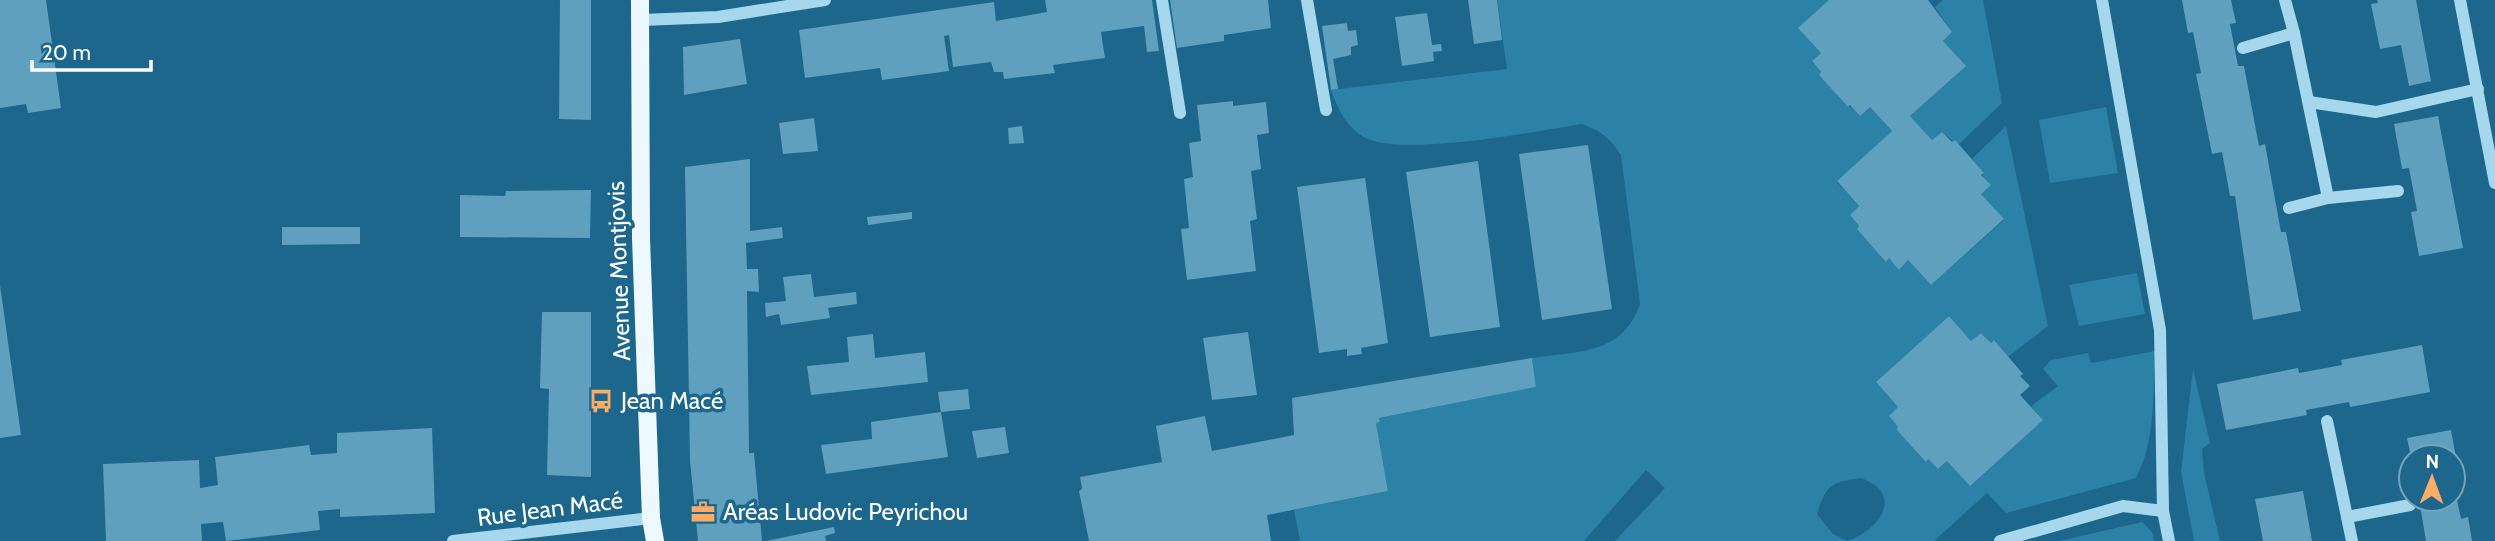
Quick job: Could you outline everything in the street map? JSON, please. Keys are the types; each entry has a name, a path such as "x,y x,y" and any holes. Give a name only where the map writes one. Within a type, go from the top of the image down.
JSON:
{"main road":[{"name":"Avenue Montjovis","path":"640,0 640,239 651,518 655,541"}],"street":[{"path":"641,20 718,17 825,0"},
{"path":"1162,0 1180,113"},
{"path":"1307,0 1326,110"},
{"path":"2102,0 2160,330 2163,512 2169,541"},
{"path":"2460,0 2495,183"},
{"path":"2289,1 2328,198"},
{"path":"2243,48 2294,33"},
{"path":"2309,102 2376,111 2478,89"},
{"path":"2289,208 2328,198 2398,191"},
{"path":"2327,421 2352,541"},
{"path":"2000,541 2123,506 2163,512"},
{"path":"2347,517 2397,507"},
{"name":"Rue Jean Macé","path":"453,541 651,518"}],"shaded area":[{"path":"1497,0 1829,0 1821,53 1812,62 1821,72 1819,75 1848,107 1870,107 1892,131 1837,182 1859,206 1850,215 1886,261 1889,258 1899,269 1908,260 1931,285 2004,220 1981,194 1983,173 1972,159 2006,126 2048,326 2008,357 1994,340 1991,343 1981,333 1971,341 1949,316 1876,382 1898,407 1889,416 1898,427 1896,429 1938,469 1947,461 2042,419 2031,406 2058,386 2043,369 2051,360 2088,353 2091,363 2155,351 2150,432 2136,478 2006,513 1987,493 1934,541 1847,541 1615,541 1665,488 1646,470 1584,541 1300,541 1294,510 1388,491 1376,423 1380,422 1379,418 1536,387 1532,358 1597,348 1610,342 1632,321 1640,304 1621,155 1600,132 1582,124 1470,141 1407,145 1382,143 1364,137 1347,123 1331,90 1507,69","holes":["1861,478 1874,485 1882,493 1885,502 1878,520 1859,536 1847,541 1833,534 1817,514 1827,491 1843,481"]},
{"path":"1943,0 1983,0 2002,103 1958,145 1942,132 1932,140 1910,116 1965,66 1943,41 1952,32 1935,7"},
{"path":"2106,107 2118,173 2050,183 2039,120"},
{"path":"2137,273 2145,314 2079,326 2069,285"},
{"path":"2193,369 2210,443 2202,449 2204,473 2220,541 2194,541 2181,472"},
{"path":"2142,522 2152,532 2154,541 2059,541"}],"building":[{"path":"0,0 46,0 61,108 28,113 26,104 0,108"},
{"path":"560,0 591,0 591,120 559,119"},
{"path":"1045,0 1152,0 1159,51 1147,52 1144,26 1101,32 1105,58 1053,65 1055,73 1004,79 1003,72 994,72 991,62 953,67 949,35 944,36 949,71 882,80 880,68 805,78 799,30 994,2 996,21 1047,12"},
{"path":"1170,0 1268,0 1271,28 1224,35 1224,41 1177,48"},
{"path":"1468,0 1497,0 1502,40 1474,44"},
{"path":"1829,0 1928,0 1952,32 1943,41 1966,66 1910,116 1932,140 1942,132 1952,142 1955,140 1984,173 1981,175 1991,185 1981,194 2004,219 1931,285 1908,260 1899,270 1889,258 1886,262 1857,229 1859,226 1850,215 1859,206 1837,181 1892,131 1870,107 1860,116 1850,105 1848,107 1819,75 1821,72 1812,61 1821,53 1798,28"},
{"path":"2182,0 2231,0 2236,23 2230,24 2238,66 2244,66 2259,146 2265,144 2281,232 2286,232 2301,311 2253,320 2235,196 2230,196 2222,152 2212,154 2196,74 2201,73 2197,52 2193,32 2188,33"},
{"path":"2377,0 2416,0 2431,81 2409,86 2401,45 2380,49 2371,4 2378,3"},
{"path":"1427,13 1432,45 1441,44 1442,51 1433,52 1434,61 1402,66 1395,17"},
{"path":"1347,23 1348,31 1356,30 1358,45 1351,47 1351,55 1333,59 1338,89 1331,90 1322,26"},
{"path":"740,39 747,84 684,95 683,47"},
{"path":"1233,101 1233,106 1266,102 1269,133 1257,135 1261,169 1251,171 1257,219 1250,221 1256,271 1187,280 1181,229 1189,228 1184,179 1193,177 1189,143 1201,141 1197,105"},
{"path":"2438,116 2463,248 2419,256 2411,212 2417,211 2413,189 2409,168 2402,169 2394,124"},
{"path":"814,118 818,151 783,154 779,123"},
{"path":"1022,126 1024,143 1009,144 1008,128"},
{"path":"1588,145 1612,309 1542,320 1519,154"},
{"path":"750,159 750,231 782,227 783,238 746,243 747,269 758,269 759,292 747,291 749,453 754,453 762,541 698,541 690,461 685,167"},
{"path":"1478,161 1500,327 1430,337 1406,172"},
{"path":"1365,178 1388,343 1361,348 1362,354 1347,356 1347,349 1319,353 1297,187"},
{"path":"591,190 590,238 460,237 460,195 505,196 506,191"},
{"path":"912,212 912,219 868,225 867,217"},
{"path":"282,227 360,227 360,244 282,245"},
{"path":"811,274 814,297 856,292 857,304 828,308 830,318 781,325 779,314 766,317 765,303 786,301 783,277"},
{"path":"0,285 21,435 0,438"},
{"path":"542,312 591,312 591,477 547,475 549,389 540,388"},
{"path":"1949,316 1971,341 1981,333 1991,343 1994,340 2023,374 2020,376 2030,386 2020,395 2043,420 1970,486 1947,461 1938,469 1928,459 1926,462 1896,429 1898,427 1889,416 1898,407 1876,382"},
{"path":"1248,332 1257,395 1212,400 1203,338"},
{"path":"873,334 875,358 925,352 928,382 811,395 807,366 849,362 847,337"},
{"path":"2422,345 2430,392 2350,407 2349,402 2306,410 2307,415 2226,430 2217,384 2298,368 2299,373 2342,365 2341,360"},
{"path":"1532,358 1536,387 1379,418 1380,422 1376,423 1388,491 1267,515 1271,541 1089,541 1079,491 1082,489 1080,477 1162,462 1156,426 1205,416 1212,451 1294,435 1292,398"},
{"path":"968,389 970,409 941,412 938,392"},
{"path":"941,412 948,457 826,474 821,445 872,439 871,422"},
{"path":"1005,427 1009,453 977,458 972,431"},
{"path":"432,428 435,513 340,517 340,509 318,511 320,530 226,541 223,522 201,524 202,541 106,541 103,464 199,460 200,488 218,485 215,457 309,445 311,455 337,453 337,433"},
{"path":"2451,430 2453,443 2408,443 2407,438"},
{"path":"2303,491 2312,541 2263,541 2255,499"},
{"path":"2421,513 2460,513 2461,519 2468,517 2472,541 2426,541"},
{"path":"834,527 835,533 825,536 826,541 766,541"}],"place":[{"name":"Jean Macé","path":"601,401"},
{"name":"Aréas Ludovic Peyrichou","path":"703,512"}]}
